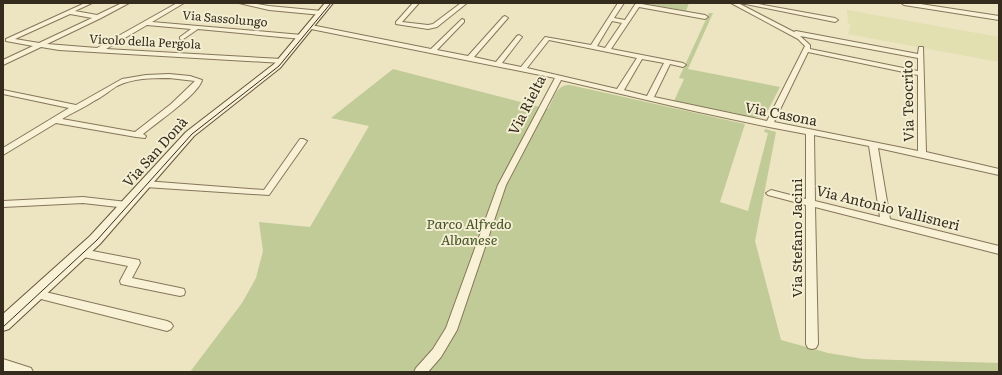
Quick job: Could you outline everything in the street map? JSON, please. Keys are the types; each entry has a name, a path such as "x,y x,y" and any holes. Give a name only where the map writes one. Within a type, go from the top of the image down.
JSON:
{"street":[{"path":"6,41 89,3"},
{"path":"3,64 126,3"},
{"path":"99,50 181,3"},
{"path":"242,3 269,8 322,13"},
{"path":"269,8 274,3"},
{"name":"Via San Donà","path":"3,324 82,253 190,134 257,83 282,61 330,3"},
{"path":"416,3 398,23 428,27 435,26 464,3"},
{"path":"593,47 621,3"},
{"path":"734,3 793,34 807,44 807,50 769,125"},
{"path":"744,3 836,20"},
{"path":"904,3 999,18"},
{"path":"608,50 639,4 705,17"},
{"path":"69,12 98,17"},
{"path":"470,58 505,18"},
{"path":"610,19 626,22"},
{"path":"432,50 462,21"},
{"name":"Via Sassolungo","path":"146,23 302,37"},
{"name":"Via Rielta","path":"311,27 432,50 559,78 502,185 452,330 437,353 420,372"},
{"path":"182,38 196,28"},
{"name":"Via Teocrito","path":"793,34 920,52 922,154"},
{"path":"498,64 519,37"},
{"path":"523,69 547,38 683,65"},
{"name":"Vicolo della Pergola","path":"6,41 58,48 282,61"},
{"path":"807,50 920,73"},
{"path":"619,92 641,56"},
{"path":"649,99 668,62"},
{"path":"3,152 76,107 86,104 128,79 156,76 199,80 198,84 174,106 139,135 55,120"},
{"name":"Via Casona","path":"559,78 769,125 922,154 999,172"},
{"path":"3,92 76,107"},
{"name":"Via Stefano Jacini","path":"810,133 812,203 812,344"},
{"path":"146,184 266,193 303,141"},
{"path":"873,145 886,222"},
{"name":"Via Antonio Vallisneri","path":"771,193 999,250"},
{"path":"3,204 37,204 78,200 127,205"},
{"path":"82,253 134,263 125,280 180,292"},
{"path":"37,294 167,326"},
{"path":"3,365 27,372"}],"shaded area":[{"path":"847,10 999,37 999,62 848,34 851,24 848,23"}],"green space":[{"path":"643,3 689,3 686,11"},
{"path":"709,13 713,13 688,69 780,87 767,112 762,117 747,117 674,101 684,79 679,78"},
{"name":"Parco Alfredo Albanese","path":"393,69 548,109 558,90 565,85 570,85 745,124 720,202 748,211 768,133 764,132 765,129 776,132 755,241 781,340 828,353 864,359 999,363 999,372 190,372 242,303 256,278 263,251 259,222 310,227 369,126 331,118"}],"tram line":[{"path":"3,327 97,240 192,134 279,66 331,3"}]}
